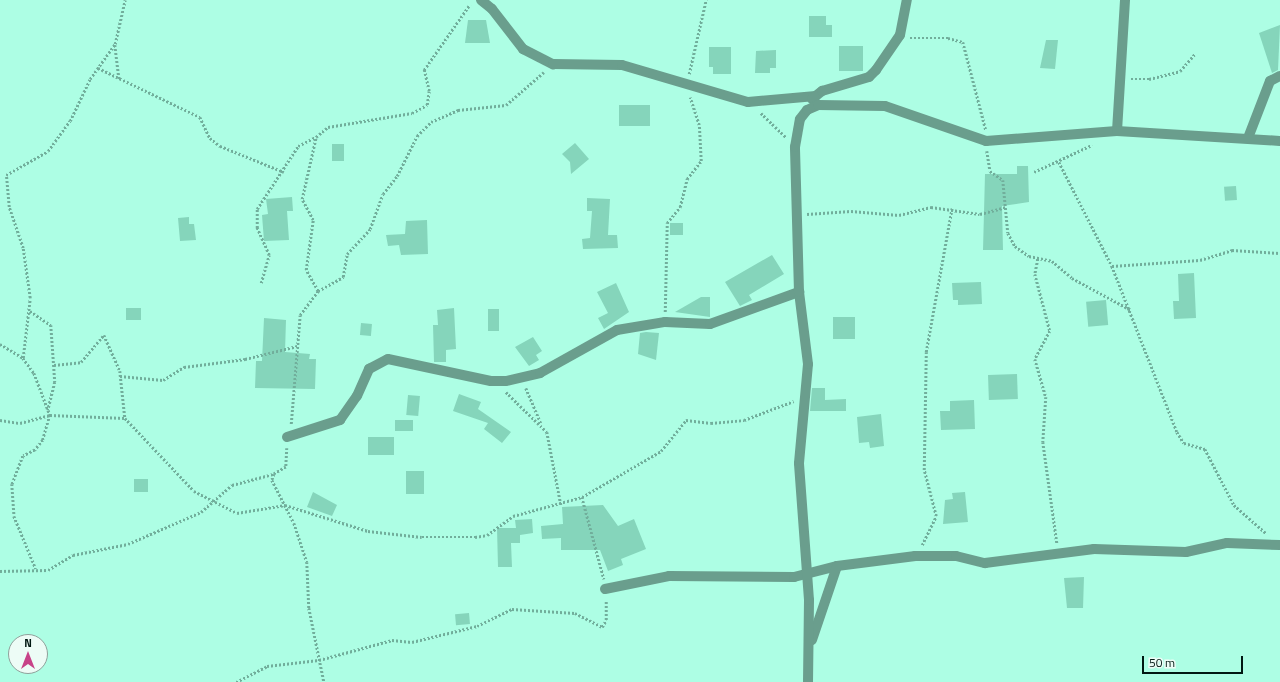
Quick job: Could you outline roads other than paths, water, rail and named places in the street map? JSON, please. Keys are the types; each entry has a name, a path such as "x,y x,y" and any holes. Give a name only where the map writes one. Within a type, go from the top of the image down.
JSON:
{"street":[{"path":"481,0 492,8 524,49 553,64 622,65 748,102 816,96 868,77 897,38 907,0"},
{"path":"1117,131 1125,0"},
{"path":"1248,138 1270,81 1280,76"},
{"path":"808,682 810,644 799,463 803,396 808,364 799,292 795,147 800,119 816,96"},
{"path":"807,110 818,105 885,106 986,141 1057,133 1106,133 1117,131 1280,141"},
{"path":"287,437 340,420 357,396 369,369 388,359 491,381 523,378 558,364 617,330 665,322 710,324 799,292"},
{"path":"605,589 669,576 780,578 807,575 837,566 915,556 956,556 985,564 1094,549 1186,552 1227,543 1280,545"},
{"path":"810,644 837,566"}]}
